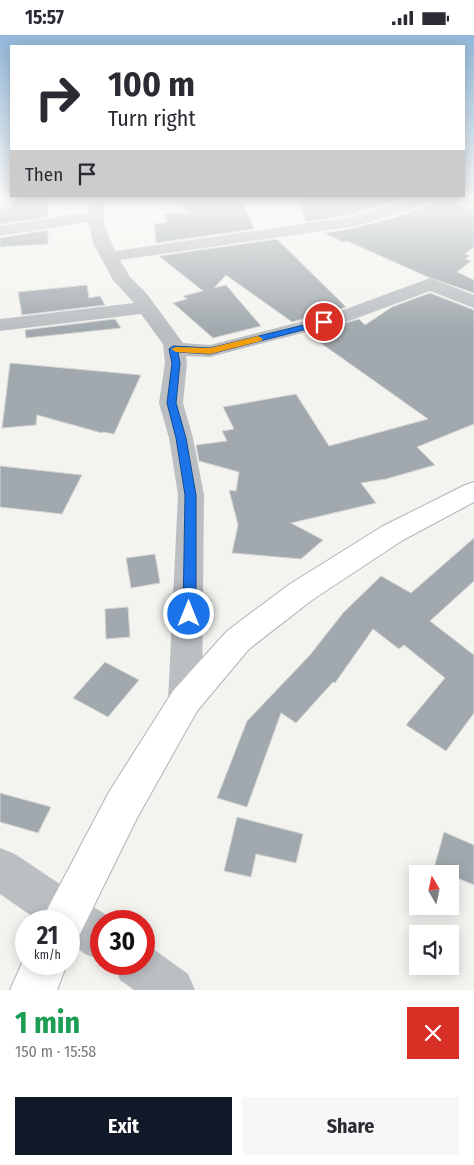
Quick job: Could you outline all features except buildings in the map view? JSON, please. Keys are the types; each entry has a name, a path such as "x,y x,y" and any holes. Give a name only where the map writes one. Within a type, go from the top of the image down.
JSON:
{"street":[{"path":"102,241 122,280 147,307 173,343 176,363 171,403 181,438 191,495 185,701"},
{"path":"109,257 224,241"},
{"path":"173,349 210,351 342,317 430,285 474,303"},
{"path":"0,325 147,307"},
{"path":"70,910 123,805 185,701 238,640 301,592 393,533 474,491"},
{"path":"0,869 56,910"},
{"path":"33,990 40,975"},
{"path":"151,975 172,990"}],"slow traffic":[{"path":"176,349 210,351 258,339"}],"route":[{"path":"189,614 191,495 181,438 171,403 176,363 173,349 210,351 324,322"}]}
